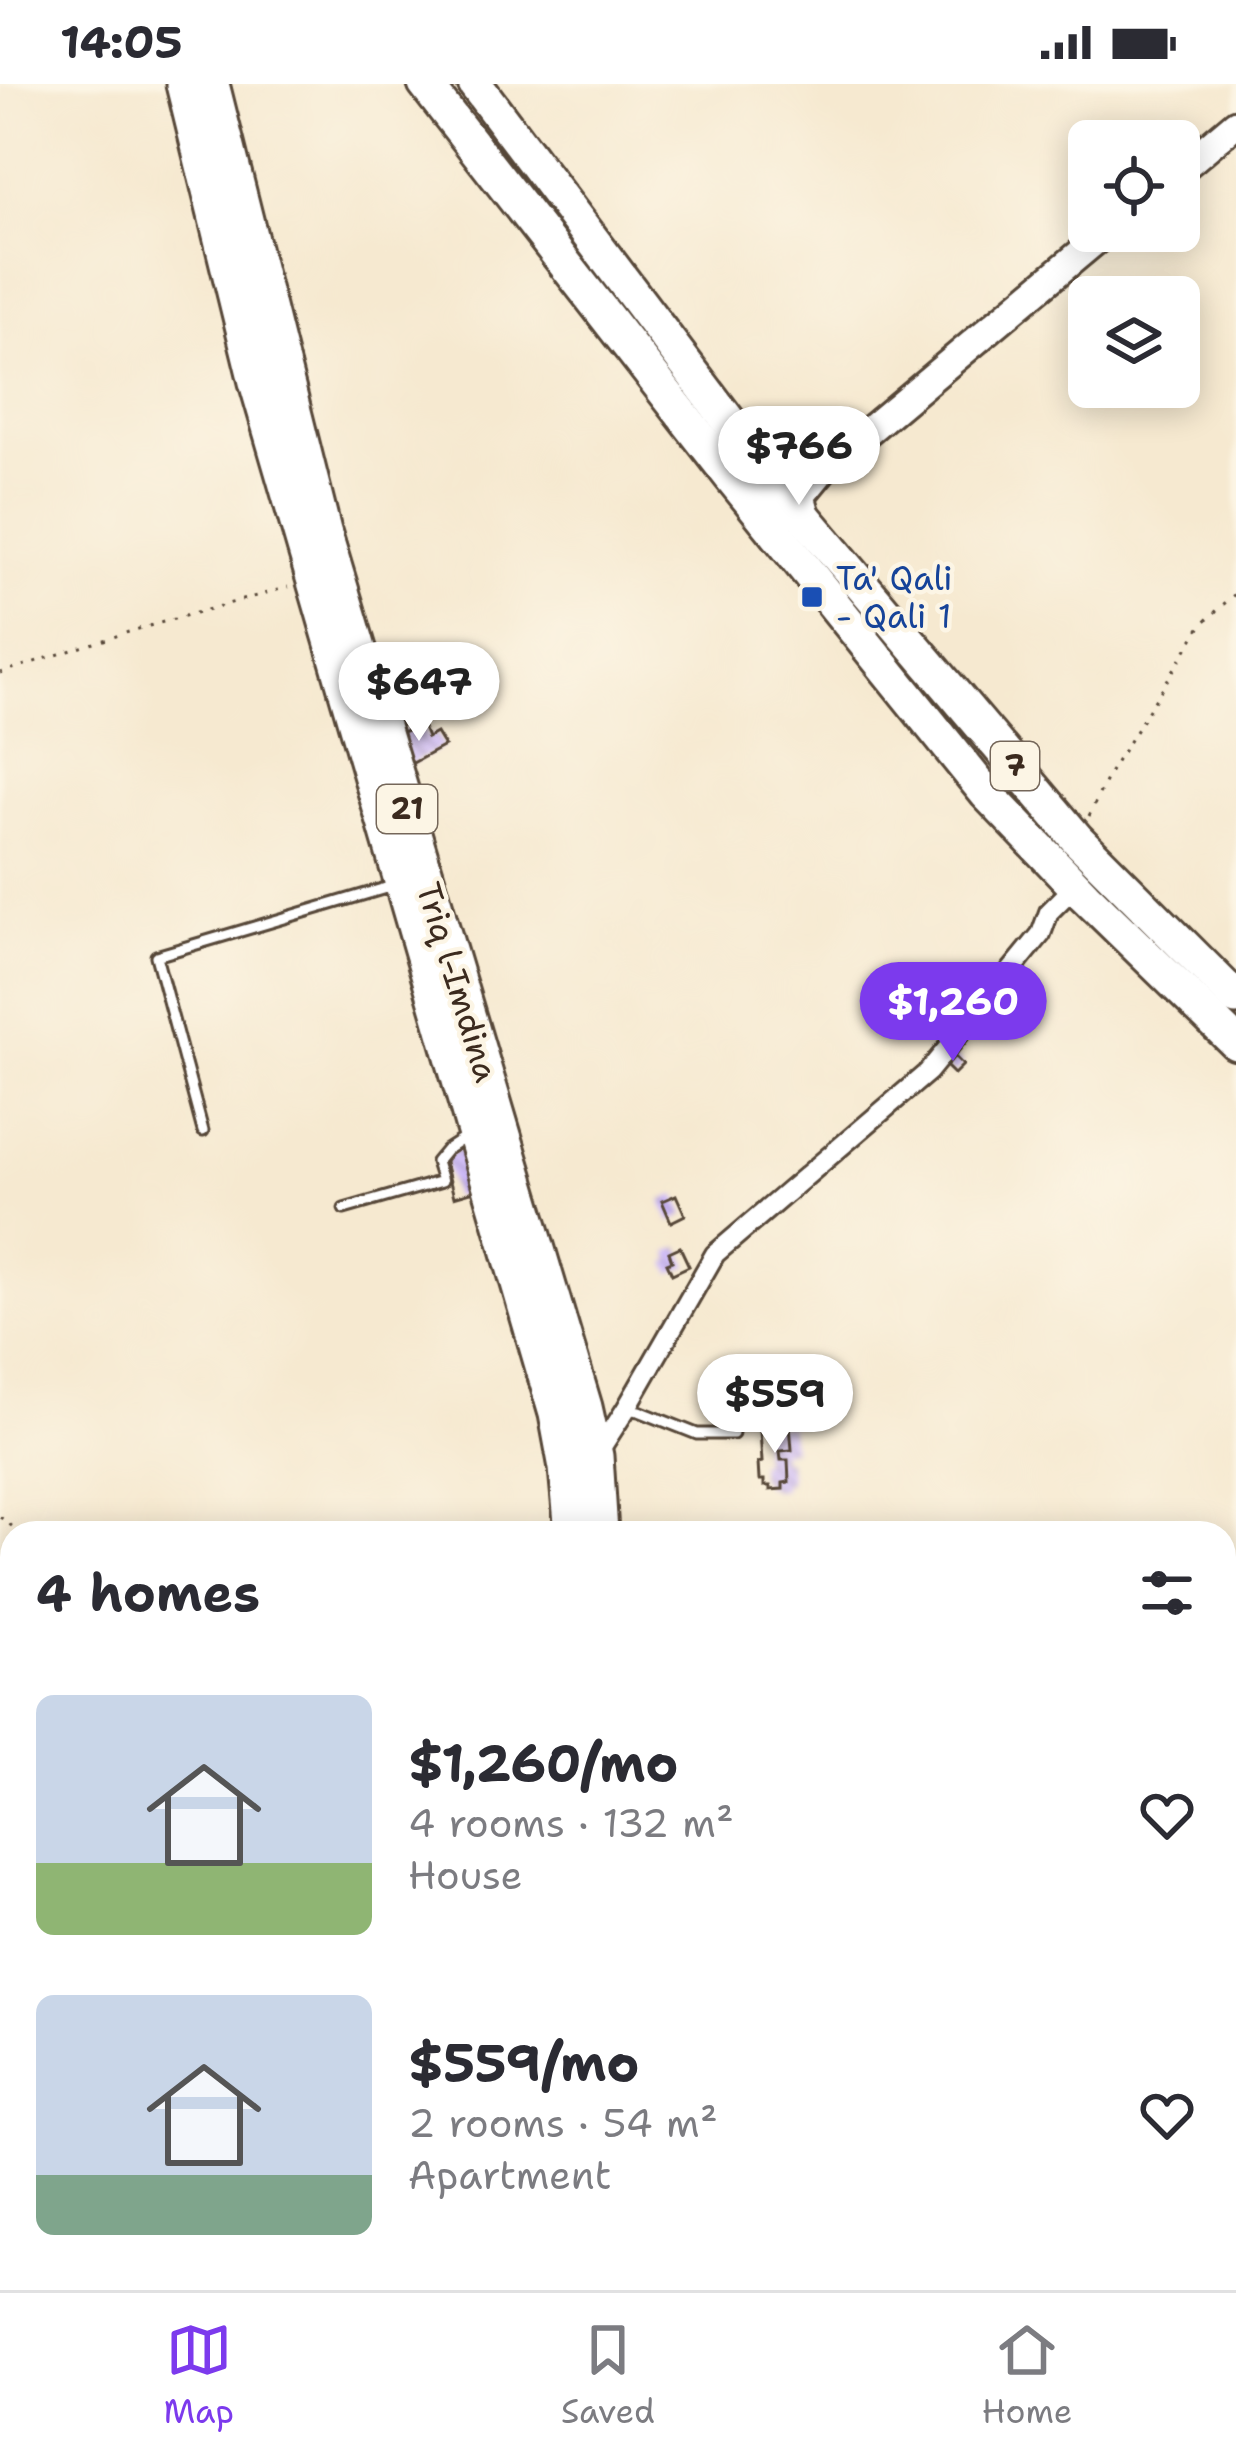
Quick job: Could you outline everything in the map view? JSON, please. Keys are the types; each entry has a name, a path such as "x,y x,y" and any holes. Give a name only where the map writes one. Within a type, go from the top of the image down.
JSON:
{"highway":[{"name":"Triq l-Imdina","path":"183,84 256,382 556,1414 571,1521"},
{"name":"Triq l-Imdina","path":"212,84 324,531 578,1385 596,1456 600,1521"},
{"name":"7","path":"425,84 731,477 986,793 1236,1043"},
{"name":"7","path":"475,84 808,521 1077,839 1236,998"}],"main road":[{"path":"1200,153 1236,123"},
{"path":"808,521 801,496 824,468 1082,252"},
{"path":"770,473 790,478 824,468"}],"street":[{"path":"596,1456 716,1254 928,1072 1041,934 1049,912 1065,896 1085,896"}],"lane":[{"path":"203,1132 155,956 401,883"},
{"path":"344,1209 442,1181 436,1162 474,1132"},
{"path":"626,1409 697,1434 734,1434"}],"path":[{"path":"0,673 313,580"},
{"path":"1077,839 1108,775 1203,622 1236,593"}],"building":[{"path":"422,725 427,738 436,733 444,746 409,765 399,733"},
{"path":"952,1054 963,1065 954,1074 943,1063"},
{"path":"463,1146 478,1190 454,1197 444,1158"},
{"path":"676,1195 685,1215 671,1222 662,1201"},
{"path":"680,1247 689,1266 672,1274 669,1252"},
{"path":"775,1422 775,1426 790,1425 792,1450 780,1451 781,1460 788,1460 789,1482 783,1483 783,1489 770,1490 759,1480 760,1430"}],"place":[{"name":"Ta' Qali - Qali 1","path":"812,597"}]}
